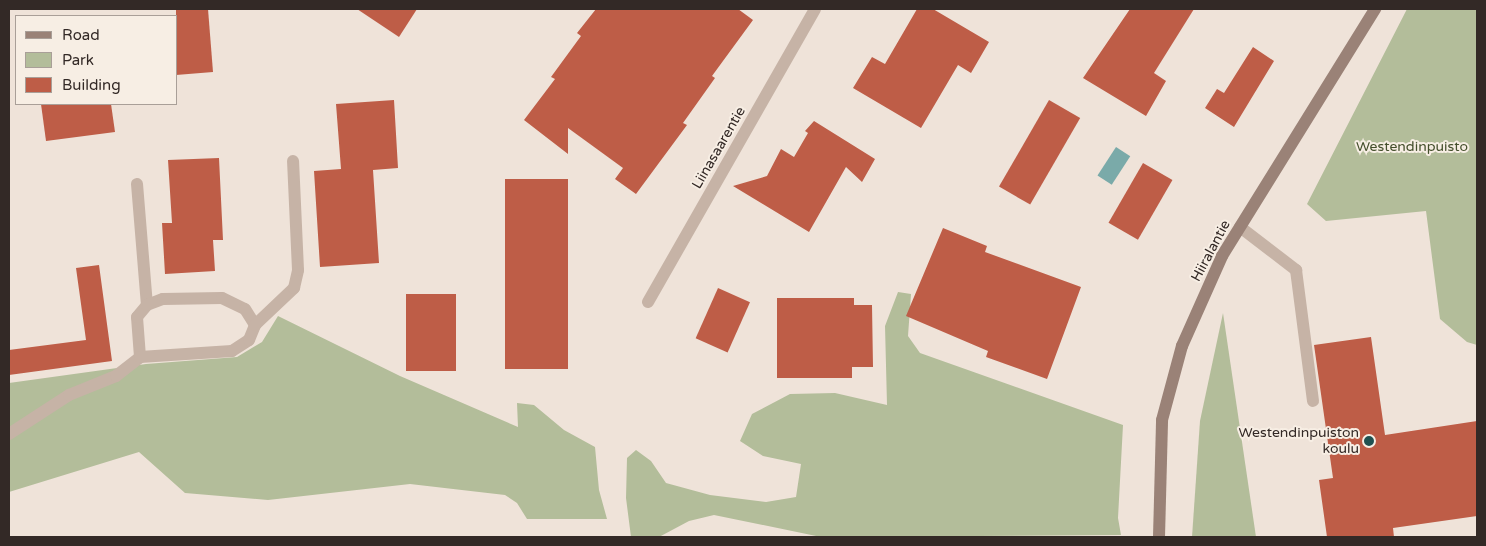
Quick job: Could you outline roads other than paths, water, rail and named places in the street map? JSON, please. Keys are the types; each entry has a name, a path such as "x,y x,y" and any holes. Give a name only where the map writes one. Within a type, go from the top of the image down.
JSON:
{"street":[{"name":"Liinasaarentie","path":"648,302 815,9"},
{"name":"Hiiralantie","path":"1160,537 1162,420 1182,346 1222,256 1375,9"},
{"path":"9,434 69,395 116,376 140,357 232,351 248,340 255,325 294,288 298,270 293,161"},
{"path":"137,184 146,305"},
{"path":"1240,227 1296,270 1313,401"},
{"path":"140,357 137,317 146,305 163,299 222,298 245,309 255,325"}],"water":[{"path":"1116,147 1130,156 1112,185 1097,176"}],"place":[{"name":"Westendinpuiston koulu","path":"1369,441"}],"park label":[{"name":"Westendinpuisto","path":"1412,147"}]}
